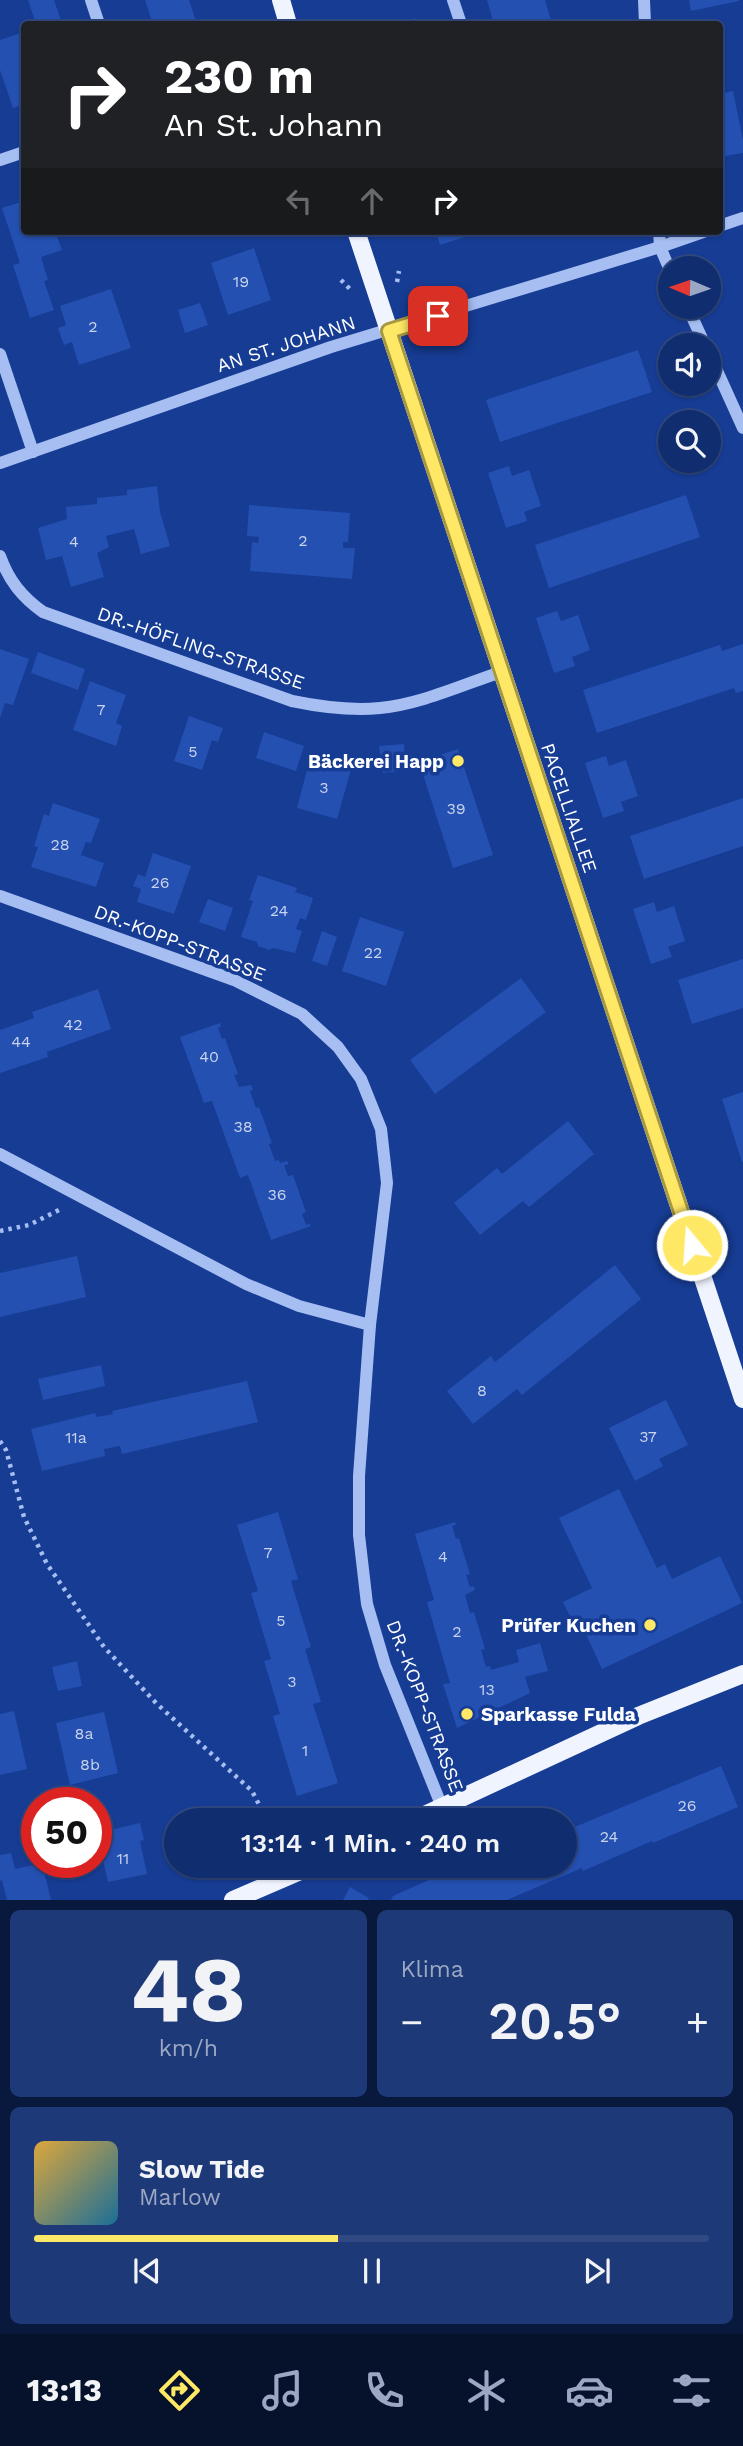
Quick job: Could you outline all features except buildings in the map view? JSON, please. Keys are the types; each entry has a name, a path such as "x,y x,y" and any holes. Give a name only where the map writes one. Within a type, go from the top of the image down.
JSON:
{"main road":[{"path":"281,0 287,21"},
{"name":"PACELLIALLEE","path":"357,235 743,1398"},
{"path":"442,1807 638,1716 743,1674"},
{"path":"233,1900 284,1878"}],"street":[{"path":"91,0 98,21"},
{"path":"453,0 460,21"},
{"path":"644,0 645,21"},
{"path":"0,160 21,153"},
{"path":"723,225 743,218"},
{"path":"659,235 664,256"},
{"name":"AN ST. JOHANN","path":"0,463 331,347 694,235"},
{"path":"0,354 33,452"},
{"path":"721,379 743,428"},
{"name":"DR.-HÖFLING-STRASSE","path":"0,556 7,575 17,590 43,612 292,701 319,707 381,708 416,700 501,672"},
{"name":"DR.-KOPP-STRASSE","path":"0,896 234,980 302,1014 338,1047 361,1079 381,1129 387,1182 370,1325 359,1476 359,1535 368,1604 385,1665 442,1807"},
{"path":"0,1154 246,1284 299,1306 370,1325"}],"path":[{"path":"0,1231 29,1225 83,1199"},
{"path":"0,1441 6,1450 24,1517 47,1564 104,1647 156,1703 252,1791 261,1808"}],"place":[{"name":"Bäckerei Happ","path":"458,761"},
{"name":"Prüfer Kuchen","path":"650,1625"},
{"name":"Sparkasse Fulda","path":"467,1714"}],"route":[{"path":"438,316 389,331 692,1245"}]}
